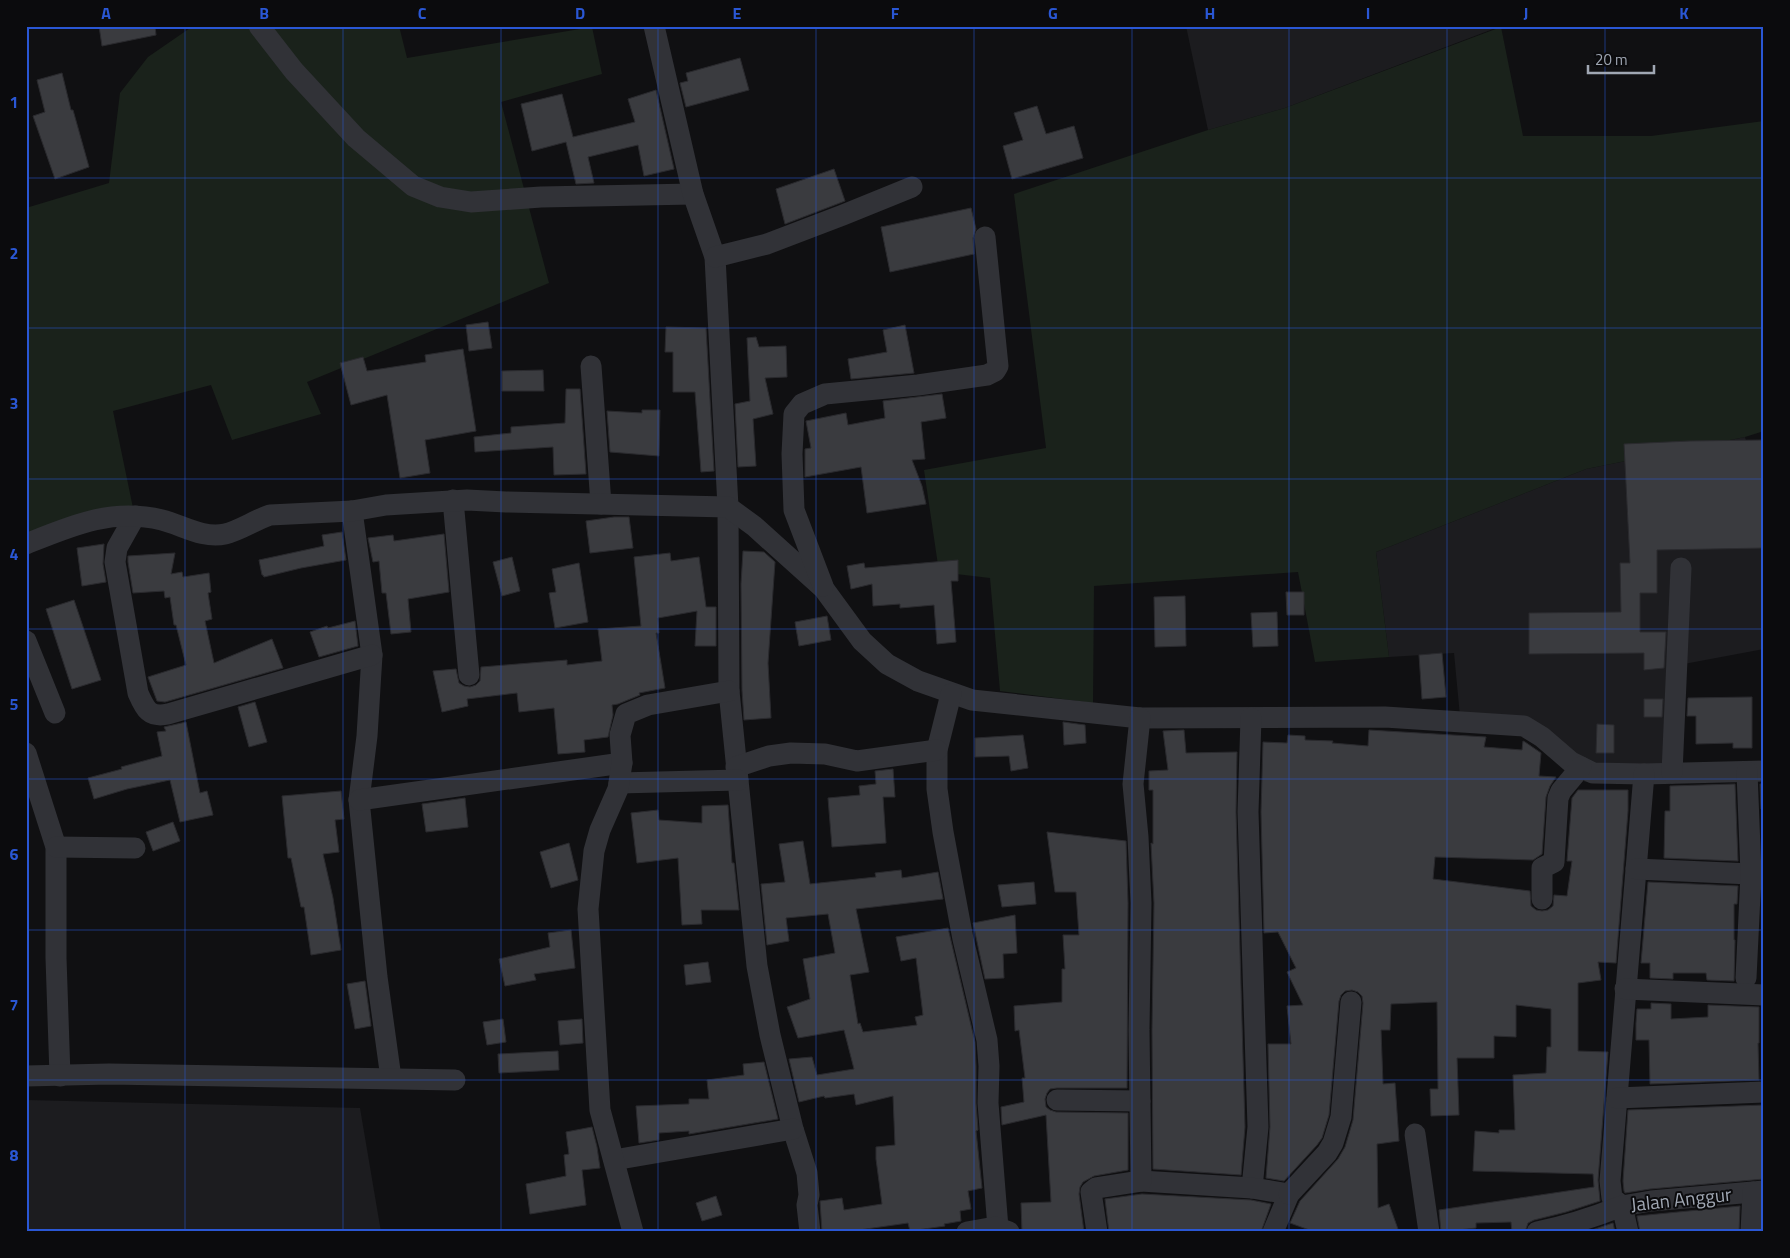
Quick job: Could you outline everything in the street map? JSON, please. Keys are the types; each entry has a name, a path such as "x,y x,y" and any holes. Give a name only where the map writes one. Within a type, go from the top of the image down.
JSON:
{"street":[{"path":"259,26 294,71 356,138 413,186 440,198 471,202 541,197 693,194"},
{"path":"654,26 693,194 715,258 728,507 729,691 757,966 770,1035 793,1129 807,1173 809,1195 807,1204 810,1232"},
{"path":"715,258 767,244 912,187"},
{"path":"824,589 794,510 792,454 794,414 802,404 825,394 918,385 987,375 994,372 998,366 985,238"},
{"path":"590,366 601,504"},
{"path":"453,500 469,675"},
{"path":"26,544 81,522 108,517 136,516 163,520 188,529 215,535 225,534 270,515 352,511 386,505 453,500 728,507 754,526 824,589 862,641 887,664 918,682 972,700 1140,718 1385,717 1524,726 1542,737 1571,762 1593,773 1672,774 1756,771 1757,877 1746,978"},
{"path":"352,511 372,656 367,736 359,800 377,977 391,1078"},
{"path":"136,516 117,548 115,562 138,693 144,706 151,713 161,716 372,656"},
{"path":"1672,774 1681,568"},
{"path":"26,641 56,713"},
{"path":"633,1232 600,1110 588,909 594,851 600,830 618,789 620,735 626,714 648,705 729,691"},
{"path":"951,694 937,750 937,789 942,832 963,939 988,1040 988,1103 1004,1230 986,1228 967,1232"},
{"path":"1140,718 1133,784 1141,903 1141,1181"},
{"path":"1251,718 1248,812 1258,1127 1252,1188"},
{"path":"359,800 620,773 737,773 769,756 791,753 825,754 857,761 937,750"},
{"path":"26,753 56,848 56,958 60,1076"},
{"path":"1542,899 1542,868 1554,862 1558,798 1581,768"},
{"name":"Jalan Anggur","path":"1644,774 1616,1098 1610,1181 1612,1198 1622,1206 1651,1201 1758,1192"},
{"path":"56,848 135,848"},
{"path":"1636,869 1757,877"},
{"path":"1625,990 1764,995"},
{"path":"1273,1232 1289,1194 1327,1153 1337,1131 1341,1116 1351,1002"},
{"path":"26,1076 109,1074 455,1080"},
{"path":"1616,1098 1764,1092"},
{"path":"1057,1100 1140,1101"},
{"path":"614,1160 793,1129"},
{"path":"1416,1134 1429,1232"},
{"path":"1097,1232 1091,1192 1096,1188 1141,1181 1252,1188 1289,1194"},
{"path":"1751,1232 1758,1192"},
{"path":"1537,1232 1584,1220 1622,1206 1628,1232"}],"shaded area":[{"path":"193,26 399,26 407,58 592,27 602,74 501,102 549,283 307,382 321,414 232,440 211,385 113,411 133,508 26,546 26,208 109,183 120,93 148,57"},
{"path":"1186,26 1501,26 1285,108 1208,130"},
{"path":"1501,27 1523,136 1651,136 1764,121 1764,431 1745,437 1586,469 1376,552 1389,657 1315,662 1298,572 1094,586 1093,703 1000,691 990,578 939,572 924,470 1046,448 1014,194 1208,130 1285,108"},
{"path":"1745,437 1764,501 1764,649 1684,664 1677,768 1585,782 1542,735 1461,727 1454,653 1389,657 1376,552 1586,469"},
{"path":"26,1100 360,1108 381,1232 26,1232"}],"building":[{"path":"99,26 155,26 156,35 102,46"},
{"path":"740,58 749,90 686,107 680,83 688,81 686,73"},
{"path":"62,73 71,110 73,110 89,167 55,179 33,116 45,112 37,80"},
{"path":"656,90 674,169 644,176 638,145 588,157 594,183 576,184 566,142 532,151 521,104 562,94 573,137 635,122 628,99"},
{"path":"1037,106 1046,134 1074,126 1083,158 1012,179 1003,146 1023,140 1014,113"},
{"path":"834,169 845,201 785,224 776,189"},
{"path":"971,208 976,229 973,238 974,254 890,272 881,227"},
{"path":"488,322 492,348 469,351 466,325"},
{"path":"905,325 914,373 851,379 848,359 887,352 883,330"},
{"path":"666,327 706,328 714,471 701,472 695,392 673,392 673,352 665,352"},
{"path":"756,337 759,347 786,346 787,377 765,378 773,414 753,419 756,466 738,467 735,404 750,401 747,338"},
{"path":"463,349 476,431 425,440 430,473 400,478 387,395 351,405 340,363 363,357 367,371 426,362 425,355"},
{"path":"543,370 544,391 502,391 502,371"},
{"path":"566,389 580,389 586,474 554,475 553,447 475,452 474,437 511,433 511,427 565,423"},
{"path":"942,394 946,418 921,422 925,459 912,460 922,486 926,504 867,513 861,467 805,477 805,449 811,448 806,421 846,413 848,425 885,418 883,401"},
{"path":"642,410 660,410 659,456 610,452 607,411 642,413"},
{"path":"1764,440 1764,548 1657,550 1657,593 1640,593 1640,632 1666,632 1664,668 1644,670 1644,653 1529,654 1529,613 1621,612 1620,563 1630,563 1624,444"},
{"path":"629,517 633,548 590,553 586,521"},
{"path":"342,532 346,560 264,577 262,575 259,560 324,546 322,535"},
{"path":"444,534 449,592 408,599 411,632 391,634 386,593 382,593 379,561 373,562 368,538 393,535 394,541"},
{"path":"104,544 103,564 106,582 82,586 77,548"},
{"path":"743,551 764,552 775,562 768,663 771,718 744,720 741,584"},
{"path":"175,553 171,574 182,572 183,577 209,573 211,592 208,593 212,619 205,621 214,663 272,639 283,668 165,702 157,701 148,677 186,665 176,625 174,625 170,597 165,598 164,591 133,593 128,556"},
{"path":"670,553 671,561 699,557 706,607 716,607 716,646 695,646 697,611 658,618 659,633 656,633 665,688 639,693 640,695 612,705 613,715 608,737 584,740 585,752 558,754 554,708 519,712 517,693 467,699 468,706 442,712 433,671 456,669 459,683 470,687 480,681 481,667 567,660 567,665 602,661 598,629 641,626 634,557"},
{"path":"512,557 520,591 502,596 493,562"},
{"path":"958,560 958,581 951,581 956,642 937,644 934,605 900,608 900,604 873,606 872,584 851,589 847,566 864,563 865,568"},
{"path":"579,563 588,622 555,628 549,593 556,592 552,569"},
{"path":"1286,592 1304,592 1304,615 1287,615"},
{"path":"1185,596 1186,646 1155,647 1154,597"},
{"path":"74,600 101,680 72,689 46,609"},
{"path":"1277,612 1278,646 1253,647 1251,613"},
{"path":"827,616 831,640 799,646 795,622"},
{"path":"355,621 358,646 319,657 310,632 327,626 328,628"},
{"path":"1442,653 1446,697 1422,699 1419,655"},
{"path":"1752,697 1752,748 1733,748 1733,743 1696,744 1696,716 1687,716 1688,698"},
{"path":"1644,699 1663,699 1662,717 1644,717"},
{"path":"255,702 267,742 249,747 238,707"},
{"path":"186,722 200,793 207,791 213,815 180,822 170,780 127,789 94,799 88,778 162,756 157,732 166,731 164,727"},
{"path":"1063,722 1085,725 1086,743 1064,745"},
{"path":"1597,724 1614,725 1614,753 1596,753"},
{"path":"1184,730 1186,753 1237,752 1236,812 1245,1127 1241,1175 1153,1169 1152,1030 1154,903 1151,843 1153,844 1153,790 1149,790 1149,771 1168,770 1163,731"},
{"path":"1369,730 1486,737 1484,747 1522,750 1523,741 1541,753 1539,776 1556,777 1546,797 1542,854 1533,860 1435,857 1433,879 1530,891 1531,906 1536,910 1548,910 1553,906 1554,895 1567,896 1572,861 1567,861 1572,798 1578,790 1628,790 1616,963 1598,962 1601,980 1578,983 1578,1051 1608,1052 1598,1180 1600,1201 1534,1220 1528,1223 1525,1232 1512,1232 1511,1222 1476,1223 1476,1228 1441,1232 1439,1210 1594,1187 1593,1174 1473,1171 1475,1131 1499,1133 1499,1130 1515,1130 1513,1075 1546,1073 1547,1047 1551,1047 1551,1009 1516,1005 1516,1037 1494,1036 1494,1058 1457,1058 1459,1115 1431,1116 1430,1089 1438,1089 1437,1002 1391,1004 1390,1030 1381,1030 1383,1084 1395,1083 1399,1141 1377,1144 1378,1208 1389,1204 1399,1232 1315,1232 1290,1223 1300,1201 1338,1159 1345,1147 1353,1120 1363,1003 1362,996 1358,992 1352,990 1345,991 1339,1001 1329,1115 1322,1138 1284,1181 1266,1178 1270,1127 1268,1044 1291,1044 1287,1006 1303,1005 1287,972 1296,968 1278,932 1264,933 1261,812 1263,742 1287,743 1288,735 1305,736 1305,740 1333,741 1332,743 1368,746"},
{"path":"1023,735 1028,768 1011,771 1009,756 975,757 975,738"},
{"path":"893,769 895,797 883,797 886,843 832,847 828,798 860,795 859,786 876,784 875,771"},
{"path":"1735,784 1738,861 1664,858 1665,811 1670,811 1670,786"},
{"path":"1760,784 1764,784 1764,809 1761,809"},
{"path":"341,791 344,819 335,820 339,852 323,854 333,898 341,950 311,955 304,907 301,907 291,858 288,858 282,796"},
{"path":"465,798 468,827 426,832 422,804"},
{"path":"728,805 732,863 734,863 739,910 701,910 702,924 682,925 678,858 637,863 631,813 658,810 659,820 702,823 702,806"},
{"path":"173,822 180,841 153,851 146,832"},
{"path":"1047,832 1126,841 1128,903 1127,1088 1057,1088 1050,1089 1045,1099 1046,1107 1056,1112 1128,1113 1128,1170 1094,1176 1083,1182 1079,1194 1084,1232 1022,1232 1021,1203 1051,1202 1046,1115 1002,1125 1001,1107 1024,1102 1022,1078 1025,1078 1019,1030 1015,1031 1014,1006 1062,1002 1062,969 1065,969 1063,935 1079,935 1076,892 1055,892"},
{"path":"803,841 810,884 876,877 875,873 901,870 902,878 938,872 943,899 856,909 869,972 850,975 858,1024 860,1023 863,1032 917,1025 915,1017 923,1015 916,958 901,961 896,937 948,928 975,1042 978,1130 976,1131 982,1188 968,1191 971,1209 960,1211 961,1221 944,1224 945,1226 910,1231 908,1223 845,1232 822,1232 820,1201 842,1198 844,1210 882,1204 876,1147 895,1145 893,1096 856,1105 854,1094 825,1098 824,1096 799,1102 789,1059 812,1057 817,1075 854,1069 844,1030 798,1038 787,1007 810,999 803,959 835,953 828,914 786,918 789,941 767,945 761,884 785,882 779,844"},
{"path":"569,843 578,880 551,888 540,852"},
{"path":"1034,882 1036,904 1002,907 998,885"},
{"path":"1648,882 1738,886 1737,904 1734,904 1734,981 1707,980 1706,973 1673,973 1673,979 1650,978 1650,963 1641,963"},
{"path":"1015,915 1017,953 1003,954 1004,978 985,979 973,923"},
{"path":"571,930 575,968 534,974 536,980 505,986 499,959 550,947 548,933"},
{"path":"708,962 711,982 686,985 684,965"},
{"path":"365,981 371,1026 355,1029 347,984"},
{"path":"1651,1003 1671,1004 1671,1019 1708,1017 1708,1005 1759,1007 1759,1080 1650,1084 1649,1040 1636,1040 1636,1023 1637,1009 1651,1009"},
{"path":"503,1019 506,1042 487,1045 483,1022"},
{"path":"582,1019 583,1043 560,1045 558,1021"},
{"path":"558,1051 559,1070 499,1073 498,1054"},
{"path":"764,1062 778,1119 689,1134 689,1131 659,1133 659,1140 639,1143 636,1106 689,1104 689,1099 709,1099 707,1080 744,1075 743,1064"},
{"path":"1764,1105 1764,1179 1625,1193 1623,1181 1628,1110"},
{"path":"592,1127 600,1168 582,1170 586,1205 530,1214 526,1184 566,1176 564,1155 569,1154 566,1132"},
{"path":"1142,1194 1251,1200 1271,1204 1261,1232 1163,1232 1163,1230 1109,1232 1105,1199"},
{"path":"716,1196 722,1215 702,1221 696,1203"},
{"path":"1740,1206 1739,1232 1640,1232 1637,1216"},
{"path":"1613,1223 1615,1232 1587,1232 1595,1229"}]}
